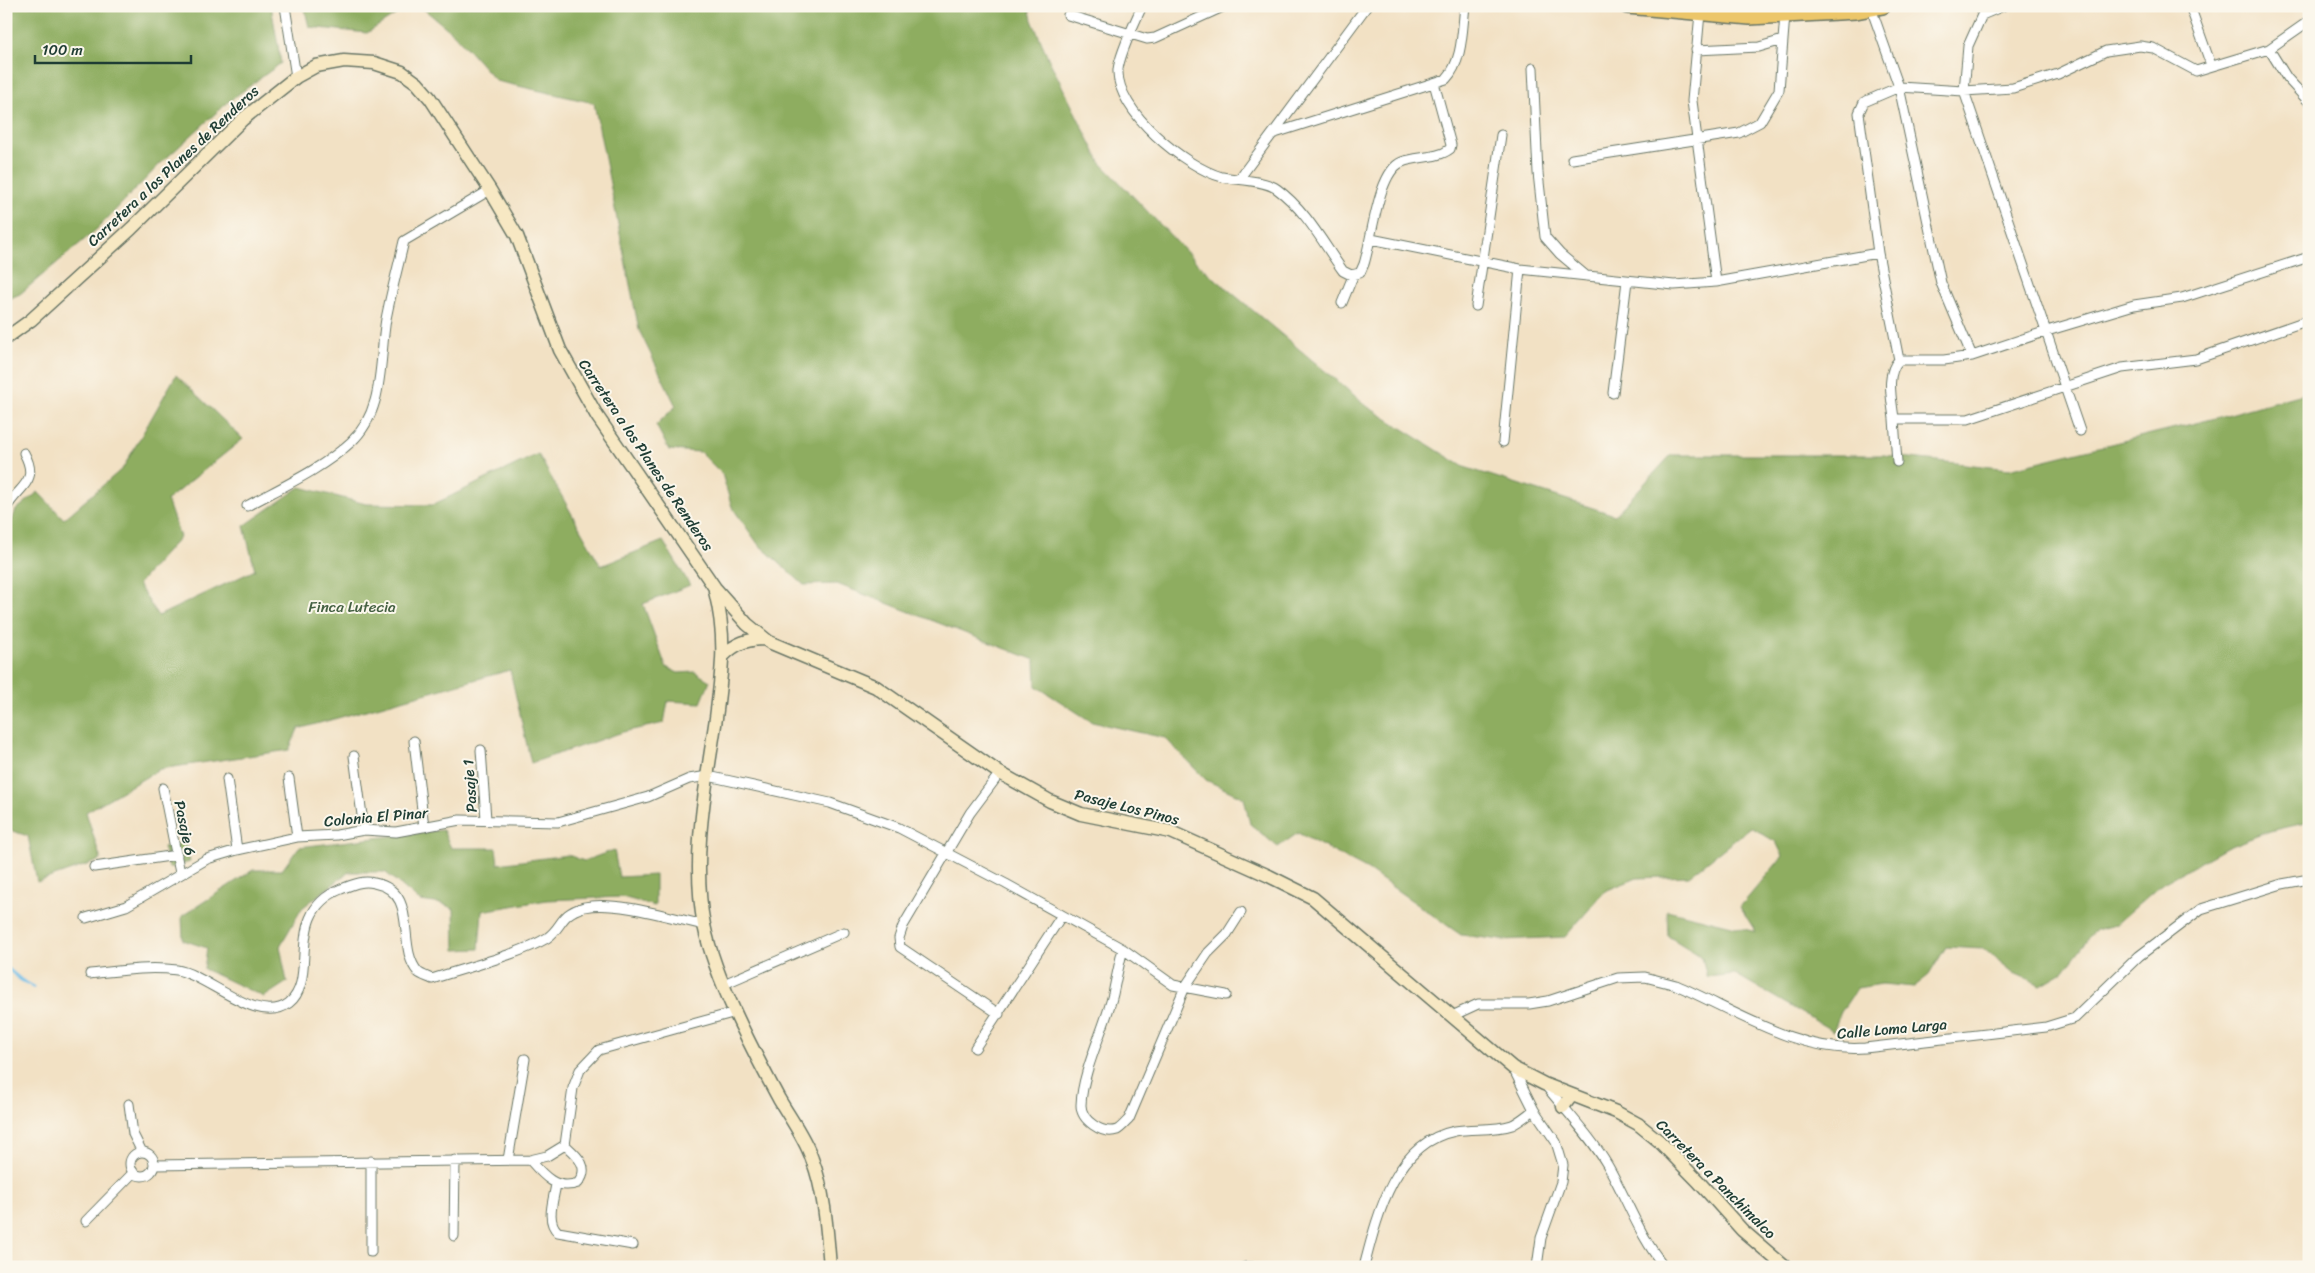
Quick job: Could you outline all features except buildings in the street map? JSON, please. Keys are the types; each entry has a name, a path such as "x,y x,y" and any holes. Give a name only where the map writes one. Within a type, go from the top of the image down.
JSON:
{"highway":[{"path":"1627,6 1750,17 1877,7"}],"main road":[{"name":"Carretera a los Planes de Renderos","path":"6,338 30,320 124,235 243,119 296,77 316,66 344,61 374,63 402,72 417,83 430,98 490,190 517,236 527,258 566,364 597,416 715,588"},
{"name":"Pasaje Los Pinos","path":"715,588 738,615 765,639 876,687 1000,773 1050,802 1072,811 1171,832 1293,887 1322,904 1513,1068"},
{"path":"715,588 721,618 724,655 699,842 704,925 724,984 736,1012 769,1079 813,1159 825,1212 830,1267"},
{"path":"724,655 730,649 746,640 765,639"},
{"name":"Carretera a Panchimalco","path":"1513,1068 1544,1084 1616,1112 1638,1124 1659,1141 1742,1230 1785,1267"},
{"path":"1563,1107 1572,1095"}],"street":[{"path":"285,6 296,77"},
{"path":"1142,6 1118,68 1119,85 1126,99 1155,135 1197,166 1222,176 1275,187 1301,210 1343,271 1353,276"},
{"path":"1068,14 1147,39 1155,38 1225,6"},
{"path":"1238,179 1275,133 1367,6"},
{"path":"1275,133 1446,79 1454,71 1460,48 1465,6"},
{"path":"2003,6 1982,15 1968,46 1964,91 2080,431"},
{"path":"2190,6 2210,65"},
{"path":"1877,7 1899,87 1941,283 1972,356"},
{"path":"1700,13 1692,101 1716,282"},
{"path":"1572,159 1739,133 1760,122 1779,90 1785,15"},
{"path":"1899,360 1878,254 1859,113 1864,102 1899,87 1964,91 2013,88 2058,74 2106,51 2140,46 2153,48 2196,71 2210,65 2269,49 2309,21"},
{"path":"1696,50 1759,47 1783,40"},
{"path":"2269,49 2287,78 2309,102"},
{"path":"1534,68 1538,173 1545,237 1560,254 1585,275"},
{"path":"1342,303 1353,276 1360,273 1371,239 1380,195 1388,172 1394,165 1404,161 1438,155 1450,149 1451,145 1434,83"},
{"path":"1476,306 1501,135"},
{"path":"247,506 320,466 352,441 371,413 380,381 386,320 404,241 490,190"},
{"path":"1371,239 1482,263 1520,269 1674,286 1716,282 1878,254"},
{"path":"1897,462 1891,378 1893,367 1899,360 1944,360 1972,356 2134,305 2182,298 2309,257"},
{"path":"1503,442 1520,269"},
{"path":"1613,393 1627,281"},
{"path":"1894,420 1968,419 2122,368 2196,360 2309,320"},
{"path":"6,509 22,490 30,472 30,464 24,453"},
{"path":"414,741 424,827"},
{"name":"Pasaje 1","path":"481,750 486,819"},
{"path":"354,756 364,830"},
{"path":"999,1014 900,947 899,938 903,926 970,813 1000,773"},
{"path":"708,776 830,803 899,828 1123,949 1173,985 1226,995"},
{"name":"Colonia El Pinar","path":"86,918 126,906 167,884 180,873 207,859 237,850 297,837 337,835 364,830 396,832 460,820 486,819 534,823 558,822 648,797 689,779 708,776"},
{"path":"289,778 297,837"},
{"path":"227,780 237,850"},
{"name":"Pasaje 6","path":"163,788 180,873"},
{"path":"94,867 177,854"},
{"name":"Calle Loma Larga","path":"1452,1016 1478,1004 1529,1004 1548,1001 1602,982 1632,976 1656,979 1676,985 1799,1041 1835,1048 1865,1048 2046,1027 2075,1018 2139,956 2201,909 2282,884 2309,879"},
{"path":"90,974 130,969 178,970 254,1008 272,1009 288,1004 296,995 303,969 303,944 307,924 317,908 336,891 358,882 375,883 391,891 404,906 410,954 419,972 432,979 514,951 548,937 568,913 586,907 621,907 704,925"},
{"path":"1123,949 1112,997 1084,1087 1081,1107 1085,1118 1096,1126 1109,1130 1118,1130 1129,1119 1186,987 1208,953 1227,934 1241,912"},
{"path":"975,1048 1062,915"},
{"path":"724,984 844,932"},
{"path":"154,1164 530,1160 547,1156 564,1145 573,1088 584,1064 599,1050 736,1012"},
{"path":"508,1160 525,1059"},
{"path":"1513,1068 1534,1110 1556,1142 1563,1165 1561,1182 1541,1238 1537,1267"},
{"path":"1544,1084 1606,1164 1639,1227 1665,1267"},
{"path":"129,1104 133,1134 142,1152 150,1156 154,1164 153,1170 144,1176 133,1173"},
{"path":"1364,1267 1387,1194 1410,1156 1434,1139 1451,1132 1512,1125 1534,1110"},
{"path":"530,1160 544,1176 556,1184 573,1185 578,1183 583,1177 584,1168 579,1158 564,1145"},
{"path":"133,1173 130,1162 132,1157 142,1152"},
{"path":"454,1236 455,1160"},
{"path":"371,1161 371,1252"},
{"path":"86,1221 133,1173"},
{"path":"556,1184 551,1218 552,1228 558,1232 633,1245"},
{"path":"1245,1267 1252,1267"}],"green space":[{"path":"6,6 271,6 281,63 228,102 160,164 97,229 20,294 6,300"},
{"path":"304,6 409,6 367,33 309,27"},
{"path":"420,6 1029,6 1032,20 1049,60 1100,162 1200,266 1368,407 1464,467 1615,515 1671,455 1884,455 2009,469 2212,419 2309,392 2309,822 2270,831 2228,847 2163,883 2115,925 2095,930 2063,972 2041,985 2014,973 1984,949 1946,947 1929,975 1914,987 1882,984 1857,988 1841,1012 1833,1031 1735,974 1707,977 1702,957 1668,936 1667,910 1756,932 1740,907 1783,856 1776,842 1751,827 1689,876 1637,878 1605,891 1565,937 1502,940 1461,935 1368,870 1298,833 1278,847 1250,824 1244,798 1206,780 1165,738 1092,722 1036,686 1035,660 837,584 804,585 758,544 732,507 722,474 700,452 669,450 656,425 676,406 639,330 594,103 496,81 454,34"},
{"name":"Finca Lutecia","path":"176,375 243,439 167,500 180,537 138,584 158,616 255,570 244,526 300,487 366,504 432,505 538,454 601,566 663,541 690,585 643,604 666,667 678,673 695,672 710,681 701,703 668,701 664,723 623,732 531,763 510,670 298,729 289,750 160,769 86,812 101,860 37,882 28,836 6,829 6,534 16,510 38,492 64,519 123,468"},
{"path":"443,830 451,848 496,848 498,864 568,855 584,861 614,850 619,877 655,875 655,906 622,897 547,900 482,911 479,949 455,950 454,909 443,904 420,901 385,872 349,872 302,908 280,946 287,982 264,997 204,969 207,948 183,940 182,916 253,870 282,870 299,847"},
{"path":"185,842 190,862 169,868 163,847"}],"waterway":[{"path":"6,967 21,980 34,987"}]}
